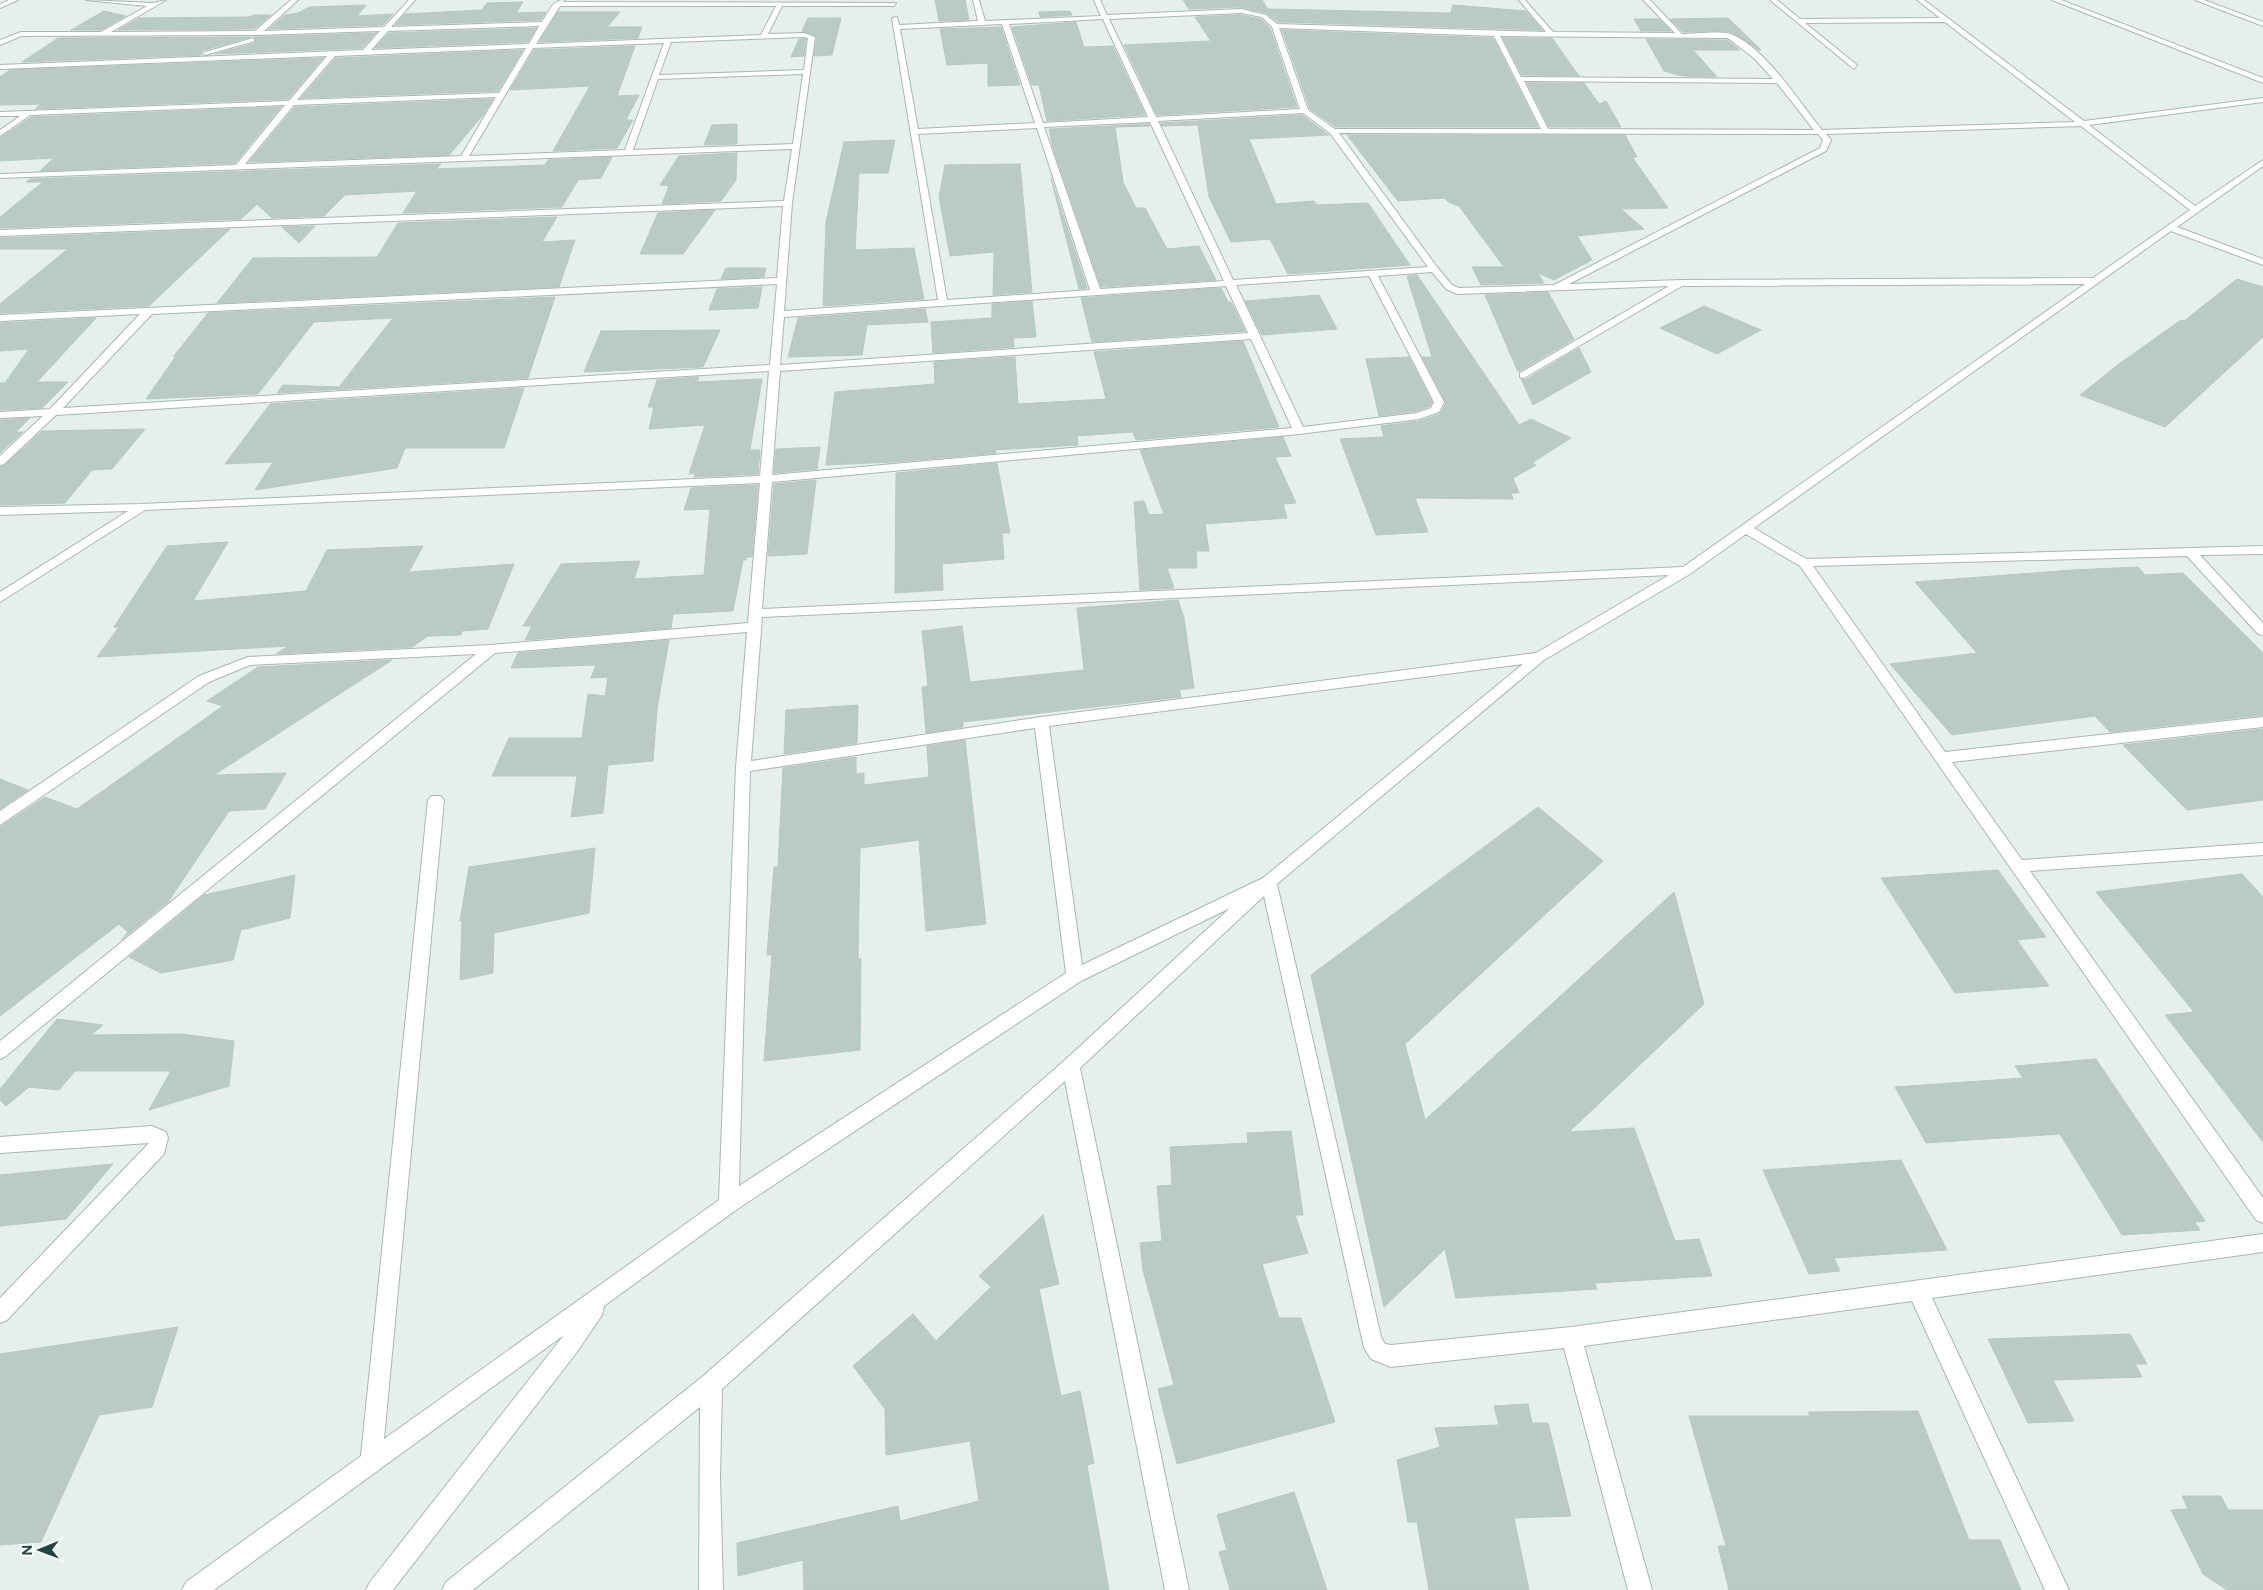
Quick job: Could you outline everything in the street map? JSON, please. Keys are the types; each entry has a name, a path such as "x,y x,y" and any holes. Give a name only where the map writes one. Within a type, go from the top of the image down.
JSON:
{"street":[{"path":"0,6 15,0"},
{"path":"89,0 154,5"},
{"path":"103,34 163,0"},
{"path":"257,33 295,0"},
{"path":"366,51 412,0"},
{"path":"976,0 982,23"},
{"path":"1097,0 1299,430"},
{"path":"1522,0 1551,34"},
{"path":"1646,0 1680,35"},
{"path":"1773,0 1854,67"},
{"path":"1920,0 2195,210"},
{"path":"2055,0 2263,81"},
{"path":"2198,0 2263,24"},
{"path":"464,158 559,2 780,4 893,2 942,303"},
{"path":"763,37 780,4"},
{"path":"896,27 1241,11 1264,16 1276,26 1305,112"},
{"path":"1799,21 1947,20"},
{"path":"1005,22 1096,292"},
{"path":"0,43 16,34 257,33 544,24"},
{"path":"1276,26 1496,34 1730,36 1739,41 1780,81 1827,140 1823,149 1554,288"},
{"path":"192,58 219,48 285,32"},
{"path":"1496,34 1546,132"},
{"path":"0,67 533,44 812,37 788,203 743,767 729,1204"},
{"path":"628,152 668,40"},
{"path":"238,167 334,52"},
{"path":"655,77 807,72"},
{"path":"1519,79 1780,81"},
{"path":"0,114 502,95"},
{"path":"1333,131 1820,132 2082,124 2263,100"},
{"path":"913,132 1305,112 1333,131 1434,269 1449,287 1456,291 1681,283 2094,281"},
{"path":"0,134 28,113"},
{"path":"0,176 795,146"},
{"path":"454,1590 711,1384 1071,1065 1269,882 1539,657 1686,571 2263,162"},
{"path":"0,233 788,203"},
{"path":"2170,228 2263,262"},
{"path":"779,314 1434,269"},
{"path":"0,511 142,507 766,478 1299,430 1419,416 1435,410 1439,402 1372,273"},
{"path":"0,318 782,280"},
{"path":"1524,375 1681,283"},
{"path":"0,462 53,412 149,311"},
{"path":"0,415 775,368 1254,336"},
{"path":"0,598 142,507"},
{"path":"1747,529 1804,563 2263,1214"},
{"path":"1804,563 2263,550"},
{"path":"2190,552 2263,631"},
{"path":"0,819 204,678 248,661 491,649 755,620 1686,571"},
{"path":"0,1051 491,649"},
{"path":"743,767 1041,722 1539,657"},
{"path":"1041,722 1075,976"},
{"path":"1941,758 2263,722"},
{"path":"371,1463 436,800"},
{"path":"2017,866 2259,853"},
{"path":"194,1590 602,1298 729,1204 1075,976 1269,882"},
{"path":"1269,882 1371,1342 1378,1352 1392,1356 1571,1337 2263,1243"},
{"path":"1071,1065 1177,1590"},
{"path":"0,1145 152,1134 159,1138 158,1148 0,1313"},
{"path":"1918,1290 2056,1590"},
{"path":"378,1590 570,1345 602,1298"},
{"path":"1571,1337 1640,1590"},
{"path":"710,1590 708,1477 711,1384"}],"building":[{"path":"935,0 965,0 969,20 939,21"},
{"path":"1183,0 1262,0 1268,9 1451,13 1453,5 1526,11 1542,30 1278,22 1266,13 1241,7 1189,9"},
{"path":"523,2 516,13 546,12 541,20 395,25 405,14 482,10 487,3"},
{"path":"366,5 357,16 393,14 383,25 269,29 285,15 298,13 309,7"},
{"path":"104,11 126,16 101,30 71,30"},
{"path":"1070,11 1072,15 1040,17 1039,12"},
{"path":"558,12 620,12 607,27 642,27 638,38 539,42"},
{"path":"253,15 271,15 254,29 118,30 139,18 249,17"},
{"path":"1241,15 1261,19 1270,28 1297,107 1157,115 1124,45 1211,41 1195,17"},
{"path":"808,18 841,18 832,55 814,56 817,36 802,31"},
{"path":"1728,18 1761,50 1729,32 1683,32 1670,19"},
{"path":"1634,19 1659,19 1671,31 1641,31"},
{"path":"1076,22 1084,47 1113,46 1145,115 1047,121 1039,85 1032,85 1012,27"},
{"path":"1001,27 1020,85 988,86 988,63 947,65 940,29"},
{"path":"536,28 528,42 375,48 389,33"},
{"path":"1282,30 1493,38 1538,127 1336,127 1310,109"},
{"path":"376,33 362,48 215,54 256,43 254,37"},
{"path":"250,37 201,51 201,55 22,62 58,38"},
{"path":"1503,38 1552,38 1579,76 1522,75"},
{"path":"799,39 806,39 804,56 791,57"},
{"path":"1646,39 1727,40 1740,50 1693,50 1717,77 1682,76 1664,71"},
{"path":"635,46 617,96 639,95 626,120 633,120 617,148 553,151 590,86 510,90 534,50"},
{"path":"523,50 498,91 301,98 336,58"},
{"path":"323,58 288,99 35,109 41,104 0,105 0,77 10,70"},
{"path":"1527,83 1584,83 1599,104 1606,101 1621,127 1549,127"},
{"path":"493,99 483,115 449,155 249,162 295,107"},
{"path":"281,107 235,163 40,171 54,158 0,161 0,138 31,117"},
{"path":"1302,115 1329,135 1249,139 1276,204 1314,201 1317,205 1368,203 1410,265 1288,274 1270,239 1231,242 1209,197 1198,125 1162,126 1161,123"},
{"path":"737,124 737,144 704,145 712,125"},
{"path":"1149,124 1150,126 1115,127 1123,182 1136,208 1145,208 1167,249 1199,246 1216,280 1101,287 1053,148 1049,129"},
{"path":"1347,135 1625,135 1637,157 1632,157 1668,208 1621,209 1644,229 1577,236 1592,260 1554,280 1538,273 1544,283 1481,285 1472,267 1504,267 1459,206 1450,203 1444,198 1398,201"},
{"path":"895,140 888,173 859,173 855,250 914,248 924,299 823,306 826,222 844,142"},
{"path":"737,153 736,180 721,201 662,204 669,186 660,185 679,156"},
{"path":"612,157 601,178 578,180 562,207 403,213 417,191 345,195 324,216 272,218 257,204 241,219 0,228 0,217 43,182 26,182 30,179 441,164 436,169 545,165 548,160"},
{"path":"1020,164 1032,292 993,295 994,252 950,256 939,197 945,165"},
{"path":"1051,178 1087,288 1079,289"},
{"path":"715,210 683,254 640,254 658,213"},
{"path":"557,217 542,242 575,240 559,287 217,303 253,258 377,257 398,223"},
{"path":"315,226 299,243 282,227"},
{"path":"230,229 149,306 0,313 0,304 68,249 0,249 0,238"},
{"path":"726,268 766,268 764,277 721,279"},
{"path":"1417,275 1519,425 1531,419 1571,438 1532,463 1536,465 1513,478 1519,493 1511,493 1513,499 1415,498 1428,532 1376,535 1340,439 1384,437 1381,426 1419,421 1440,414 1446,403 1422,357 1432,357 1407,276"},
{"path":"2237,279 2263,287 2263,337 2165,427 2080,395 2119,364 2181,320 2184,321"},
{"path":"762,287 758,308 709,310 717,289"},
{"path":"1221,288 1228,302 1231,302 1245,331 1092,342 1081,298"},
{"path":"1548,292 1574,339 1518,372 1485,295"},
{"path":"1319,295 1337,329 1262,335 1245,301"},
{"path":"555,297 528,378 277,393 283,385 339,387 393,318 314,322 258,394 146,399 176,356 173,357 208,313"},
{"path":"1032,301 1036,337 1013,338 1014,347 933,353 931,322 992,318 992,304"},
{"path":"1704,306 1761,330 1717,354 1660,328"},
{"path":"925,309 928,322 867,325 862,355 788,357 798,318"},
{"path":"96,318 37,382 68,382 42,408 0,410 0,383 5,383 29,349 0,351 0,323"},
{"path":"720,330 703,367 584,372 601,331"},
{"path":"1243,341 1279,427 1136,440 1133,432 1077,436 1078,445 995,450 996,453 894,462 826,465 835,392 935,384 934,362 1015,357 1018,404 1106,399 1094,352"},
{"path":"1579,348 1591,372 1533,405 1521,379 1525,380"},
{"path":"1409,357 1432,402 1430,406 1417,411 1379,416 1366,359"},
{"path":"699,377 697,382 762,379 750,450 760,450 758,474 694,477 695,473 689,474 705,425 649,429 654,407 648,407 657,380"},
{"path":"524,388 504,448 405,448 397,468 255,490 273,462 225,464 270,404"},
{"path":"30,418 16,432 23,432 0,453 0,420"},
{"path":"145,429 112,469 92,470 65,503 0,505 0,467 5,465 42,431"},
{"path":"1283,437 1291,456 1275,457 1296,503 1283,504 1287,518 1205,524 1209,551 1196,551 1197,568 1167,568 1174,588 1140,590 1134,502 1144,501 1149,515 1164,514 1140,450"},
{"path":"820,447 817,469 774,473 776,449"},
{"path":"997,463 1010,533 1002,533 1004,559 942,564 943,590 895,593 896,473"},
{"path":"816,480 807,554 768,556 774,484"},
{"path":"758,485 752,557 747,557 746,560 743,560 733,611 673,614 671,628 525,640 532,626 523,626 561,564 640,561 634,579 704,575 710,509 684,510 691,488"},
{"path":"228,542 193,601 306,591 327,550 423,546 409,572 514,564 488,629 462,631 461,635 428,636 412,647 276,654 288,646 97,657 119,627 114,627 167,546"},
{"path":"2138,567 2145,575 2183,573 2263,653 2263,715 2110,732 2095,716 1952,735 1890,664 1977,653 1915,582"},
{"path":"1178,600 1184,618 1194,688 1179,690 1181,697 963,722 963,727 926,733 922,687 928,686 922,631 962,626 970,682 1084,670 1077,608"},
{"path":"669,640 657,709 653,761 608,765 603,813 571,817 577,776 492,776 509,738 582,738 588,694 605,696 608,677 591,678 596,665 511,668 518,653"},
{"path":"392,660 214,775 286,773 265,809 229,811 168,902 121,940 128,932 119,924 0,1016 0,827 45,797 77,809 223,706 207,701 258,667"},
{"path":"858,705 857,743 784,754 786,710"},
{"path":"2263,729 2263,800 2187,810 2123,745"},
{"path":"965,740 986,924 926,931 919,840 860,848 858,959 861,958 860,1050 764,1061 772,954 767,955 774,867 778,867 783,768 856,757 856,774 864,773 864,785 929,777 927,746"},
{"path":"0,779 28,790 0,809"},
{"path":"1538,807 1603,861 1405,1044 1425,1120 1674,892 1704,1004 1569,1132 1634,1128 1675,1241 1699,1239 1712,1276 1595,1283 1597,1289 1456,1298 1445,1249 1384,1307 1311,975"},
{"path":"595,848 589,913 494,933 493,973 460,980 462,921 460,921 469,867"},
{"path":"1998,870 2046,937 2017,940 2049,986 1955,993 1881,878"},
{"path":"2242,874 2263,897 2263,1142 2165,1015 2194,1012 2096,892"},
{"path":"295,875 290,918 241,930 233,960 161,973 129,957 204,895"},
{"path":"57,1019 103,1025 91,1035 182,1034 234,1041 229,1086 149,1110 171,1071 75,1071 59,1090 29,1087 6,1106 0,1100 0,1089"},
{"path":"2096,1059 2205,1221 2195,1222 2200,1230 2122,1235 2060,1134 1926,1143 1895,1087 2023,1078 2015,1066"},
{"path":"1291,1131 1303,1215 1295,1215 1308,1253 1262,1264 1279,1318 1301,1318 1335,1422 1177,1464 1158,1389 1174,1385 1143,1270 1140,1243 1162,1241 1157,1186 1172,1185 1170,1147 1248,1143 1247,1133"},
{"path":"1901,1160 1947,1250 1834,1258 1840,1271 1809,1274 1763,1170"},
{"path":"113,1164 66,1219 0,1226 0,1175"},
{"path":"1043,1215 1059,1284 1039,1289 1061,1396 1080,1391 1094,1463 1087,1465 1109,1590 804,1590 803,1560 738,1576 737,1543 898,1506 900,1521 979,1501 970,1441 886,1455 885,1409 853,1366 913,1314 936,1341 991,1287 979,1276"},
{"path":"178,1327 152,1407 99,1415 41,1542 0,1545 0,1354"},
{"path":"2130,1334 2147,1364 2135,1364 2142,1377 2053,1380 2074,1421 2028,1423 1988,1339"},
{"path":"1528,1404 1532,1423 1548,1423 1571,1516 1514,1518 1529,1590 1429,1590 1417,1522 1408,1522 1397,1460 1440,1447 1435,1428 1499,1425 1494,1406"},
{"path":"1918,1411 1969,1540 2000,1540 2021,1590 1729,1590 1718,1546 1726,1546 1689,1416 1810,1416 1808,1412"},
{"path":"1294,1492 1327,1590 1230,1590 1219,1552 1227,1550 1217,1515"},
{"path":"2182,1496 2221,1496 2228,1510 2263,1510 2263,1590 2227,1590 2203,1574 2171,1510 2188,1509"}]}
